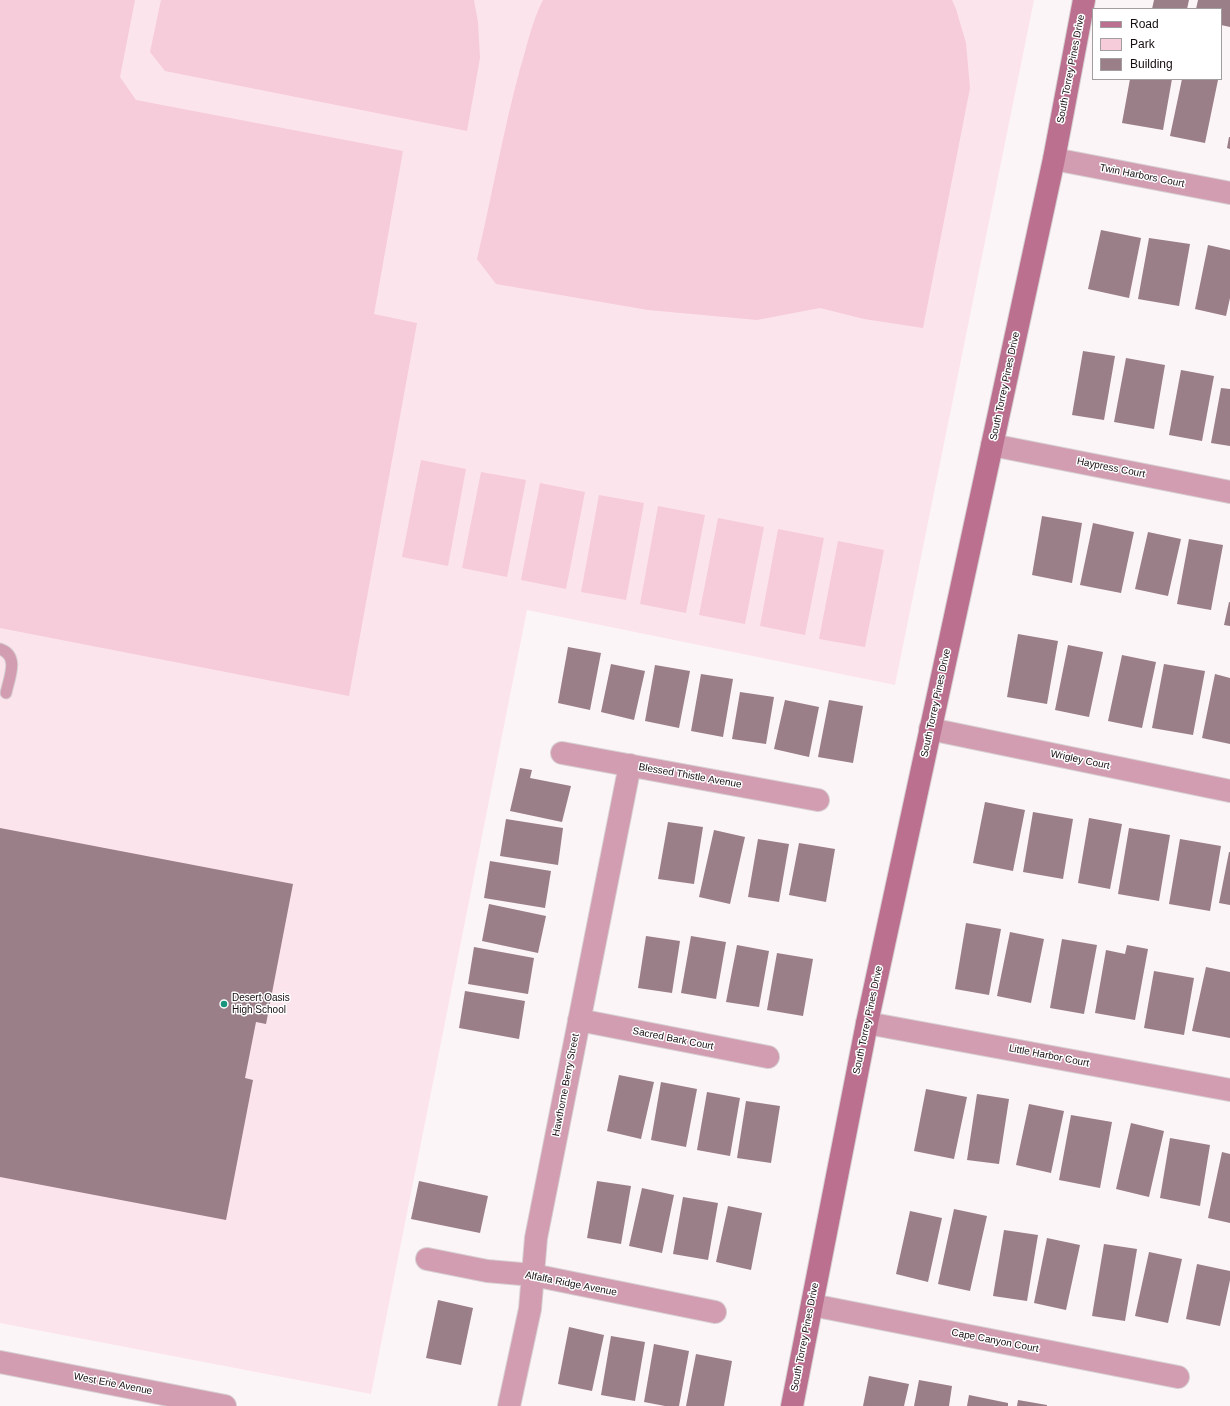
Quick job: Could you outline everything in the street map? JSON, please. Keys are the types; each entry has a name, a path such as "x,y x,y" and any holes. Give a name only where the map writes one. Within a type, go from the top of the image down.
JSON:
{"street":[{"name":"South Torrey Pines Drive","path":"792,1406 867,1023 1054,159 1084,0"},
{"name":"Twin Harbors Court","path":"1054,159 1230,193"},
{"name":"Haypress Court","path":"992,445 1230,492"},
{"name":"Wrigley Court","path":"930,729 1230,791"},
{"name":"Blessed Thistle Avenue","path":"562,753 818,800"},
{"name":"Hawthorne Berry Street","path":"509,1406 530,1309 536,1238 630,765"},
{"name":"Sacred Bark Court","path":"579,1020 768,1058"},
{"name":"Little Harbor Court","path":"867,1023 1230,1090"},
{"name":"Alfalfa Ridge Avenue","path":"426,1259 488,1271 533,1275 715,1312"},
{"name":"Cape Canyon Court","path":"812,1304 1178,1377"},
{"name":"West Erie Avenue","path":"0,1362 225,1406"}],"lane":[{"path":"0,649 9,655 13,664 6,693"}],"shaded area":[{"name":"Desert Oasis High School","path":"0,0 1034,0 895,685 527,610 371,1394 0,1323"}],"green space":[{"path":"0,0 135,0 120,77 136,100 403,151 374,314 417,323 349,696 0,628"},
{"path":"161,0 474,0 478,22 480,58 467,131 165,71 150,52"},
{"path":"543,0 952,0 966,43 970,88 923,328 864,319 820,308 757,320 648,310 496,284 477,259 514,92 533,25"},
{"path":"421,460 466,469 448,566 402,557"},
{"path":"481,472 526,480 507,577 462,568"},
{"path":"540,483 585,492 566,589 521,580"},
{"path":"599,495 644,503 626,600 581,592"},
{"path":"658,506 705,515 686,613 640,604"},
{"path":"718,518 764,527 745,624 699,615"},
{"path":"778,529 824,538 805,635 760,626"},
{"path":"838,541 884,550 865,647 819,639"}],"building":[{"path":"1154,0 1189,0 1187,8 1152,8"},
{"path":"1198,0 1230,0 1230,27 1222,25 1222,8 1196,8"},
{"path":"1130,80 1172,80 1163,130 1122,123"},
{"path":"1182,80 1218,80 1205,143 1170,136"},
{"path":"1230,137 1230,149 1227,148"},
{"path":"1101,230 1141,238 1129,298 1088,289"},
{"path":"1149,238 1190,244 1179,306 1138,299"},
{"path":"1208,245 1230,250 1230,298 1226,316 1195,309"},
{"path":"1083,351 1115,356 1104,420 1072,415"},
{"path":"1126,358 1165,365 1154,429 1114,422"},
{"path":"1181,370 1214,376 1202,441 1169,435"},
{"path":"1221,388 1230,389 1230,446 1211,443"},
{"path":"1042,516 1082,523 1072,583 1032,575"},
{"path":"1093,523 1134,532 1121,593 1080,585"},
{"path":"1148,532 1181,539 1168,596 1135,589"},
{"path":"1189,539 1223,545 1211,610 1177,604"},
{"path":"1230,602 1230,626 1224,625"},
{"path":"1018,634 1058,641 1047,704 1007,697"},
{"path":"1068,645 1103,652 1089,717 1055,710"},
{"path":"568,647 601,653 590,710 558,703"},
{"path":"1122,655 1156,662 1142,728 1108,721"},
{"path":"611,664 645,671 634,720 601,712"},
{"path":"1164,664 1205,671 1193,735 1152,728"},
{"path":"655,665 690,671 679,728 645,721"},
{"path":"701,674 733,679 723,737 691,731"},
{"path":"1215,674 1230,678 1230,744 1202,738"},
{"path":"740,692 774,697 766,744 732,739"},
{"path":"785,700 819,707 809,757 774,749"},
{"path":"829,700 863,706 853,763 818,757"},
{"path":"520,768 532,770 530,778 571,786 562,822 510,811"},
{"path":"985,802 1025,810 1013,871 973,863"},
{"path":"1033,812 1073,819 1063,879 1023,872"},
{"path":"1089,818 1122,824 1110,889 1078,883"},
{"path":"506,819 563,828 558,865 500,856"},
{"path":"668,822 703,827 694,884 658,879"},
{"path":"0,828 293,884 266,1024 256,1022 245,1078 253,1080 226,1220 0,1177"},
{"path":"1129,828 1170,835 1159,901 1118,894"},
{"path":"714,830 745,837 730,904 699,897"},
{"path":"758,839 789,844 779,902 748,897"},
{"path":"1180,839 1221,846 1210,911 1169,904"},
{"path":"799,843 835,849 826,902 789,895"},
{"path":"1230,852 1230,905 1219,903"},
{"path":"490,861 551,871 545,908 484,898"},
{"path":"489,904 546,916 538,953 482,941"},
{"path":"966,923 1001,929 989,995 955,989"},
{"path":"1010,932 1044,939 1031,1003 997,996"},
{"path":"646,936 680,941 672,993 638,988"},
{"path":"691,936 726,942 716,999 681,993"},
{"path":"1062,939 1097,945 1084,1014 1050,1008"},
{"path":"737,945 769,951 759,1007 726,1002"},
{"path":"1127,945 1148,949 1135,1020 1095,1013 1106,950 1125,954"},
{"path":"474,947 534,958 528,994 468,984"},
{"path":"777,953 813,959 803,1016 767,1010"},
{"path":"1206,967 1230,972 1230,1038 1192,1031"},
{"path":"1154,971 1194,978 1184,1035 1144,1028"},
{"path":"465,991 525,1001 519,1039 459,1028"},
{"path":"619,1075 654,1082 641,1139 607,1131"},
{"path":"661,1082 697,1089 686,1147 651,1140"},
{"path":"926,1089 967,1097 954,1159 914,1151"},
{"path":"707,1092 740,1098 730,1156 697,1150"},
{"path":"977,1094 1009,1099 999,1164 967,1160"},
{"path":"746,1101 780,1106 771,1163 737,1158"},
{"path":"1029,1104 1064,1111 1051,1173 1016,1165"},
{"path":"1071,1115 1112,1122 1100,1188 1059,1180"},
{"path":"1131,1123 1164,1131 1149,1197 1116,1189"},
{"path":"1170,1138 1210,1145 1200,1206 1160,1198"},
{"path":"1222,1152 1230,1154 1230,1223 1208,1218"},
{"path":"419,1181 488,1196 480,1233 411,1219"},
{"path":"597,1181 631,1186 621,1244 587,1238"},
{"path":"642,1188 674,1195 662,1253 629,1246"},
{"path":"683,1197 718,1203 708,1260 673,1254"},
{"path":"728,1206 762,1213 751,1270 716,1262"},
{"path":"954,1209 987,1216 970,1291 938,1284"},
{"path":"910,1211 942,1218 928,1282 896,1274"},
{"path":"1004,1230 1038,1235 1027,1301 993,1296"},
{"path":"1047,1238 1080,1245 1066,1310 1034,1303"},
{"path":"1104,1244 1137,1249 1125,1321 1092,1316"},
{"path":"1149,1252 1182,1259 1168,1323 1135,1316"},
{"path":"1197,1264 1230,1271 1230,1280 1220,1326 1186,1319"},
{"path":"438,1300 473,1308 461,1365 426,1358"},
{"path":"569,1327 604,1335 592,1391 558,1384"},
{"path":"611,1336 645,1342 635,1401 601,1395"},
{"path":"654,1344 689,1351 679,1406 665,1406 644,1402"},
{"path":"696,1354 732,1361 724,1406 686,1406"},
{"path":"869,1376 909,1384 904,1406 863,1406"},
{"path":"919,1380 952,1386 949,1406 914,1406"},
{"path":"969,1395 1008,1403 1008,1406 967,1406"},
{"path":"1018,1400 1047,1405 1047,1406 1017,1406"}],"place":[{"name":"Desert Oasis High School","path":"224,1004"}]}
